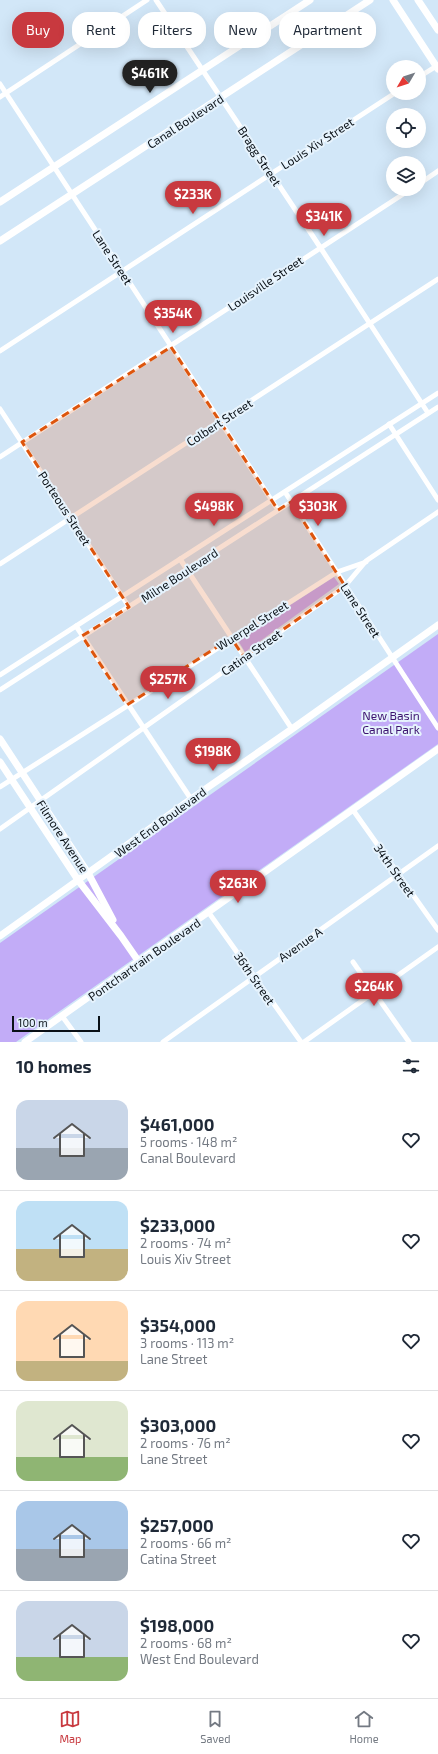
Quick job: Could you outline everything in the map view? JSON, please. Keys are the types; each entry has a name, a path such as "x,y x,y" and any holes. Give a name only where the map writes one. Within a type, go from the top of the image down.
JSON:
{"main road":[{"path":"0,202 310,0"},
{"name":"Canal Boulevard","path":"0,241 370,0"},
{"path":"392,0 437,67"},
{"path":"418,0 438,30"},
{"name":"West End Boulevard","path":"0,936 438,625"},
{"name":"Filmore Avenue","path":"0,739 88,873 121,936"},
{"name":"Pontchartrain Boulevard","path":"25,1042 209,913 438,749"},
{"name":"Filmore Avenue","path":"0,762 78,880 139,962"}],"street":[{"path":"0,97 147,0"},
{"name":"Bragg Street","path":"156,0 428,413"},
{"path":"426,73 437,67"},
{"name":"Lane Street","path":"0,84 278,510"},
{"name":"Louis Xiv Street","path":"0,351 123,272 270,173 386,99"},
{"path":"426,179 438,171"},
{"name":"Louisville Street","path":"0,457 399,196"},
{"name":"Colbert Street","path":"0,564 438,279"},
{"name":"Milne Boulevard","path":"0,675 438,393"},
{"name":"Milne Boulevard","path":"0,690 438,407"},
{"name":"Porteous Street","path":"0,409 129,607"},
{"path":"389,424 438,500"},
{"name":"Lane Street","path":"285,492 438,728"},
{"name":"Catina Street","path":"0,829 345,586 366,561 438,512"},
{"path":"180,559 292,729"},
{"name":"Wuerpel Street","path":"0,787 336,572 366,561"},
{"path":"76,626 127,705 191,799"},
{"name":"34th Street","path":"353,810 438,930"},
{"name":"Avenue A","path":"163,1042 438,846"},
{"name":"36th Street","path":"209,913 301,1042"},
{"path":"304,1042 438,947"},
{"path":"353,962 409,1042"},
{"path":"62,1016 81,1042"}],"highlighted area":[{"path":"171,347 278,510 291,502 345,586 244,657 231,638 127,705 82,636 129,607 22,442"}],"green space":[{"path":"334,577 339,584 245,652 237,639"},
{"name":"New Basin Canal Park","path":"438,634 438,744 16,1042 0,1042 0,943"}]}
